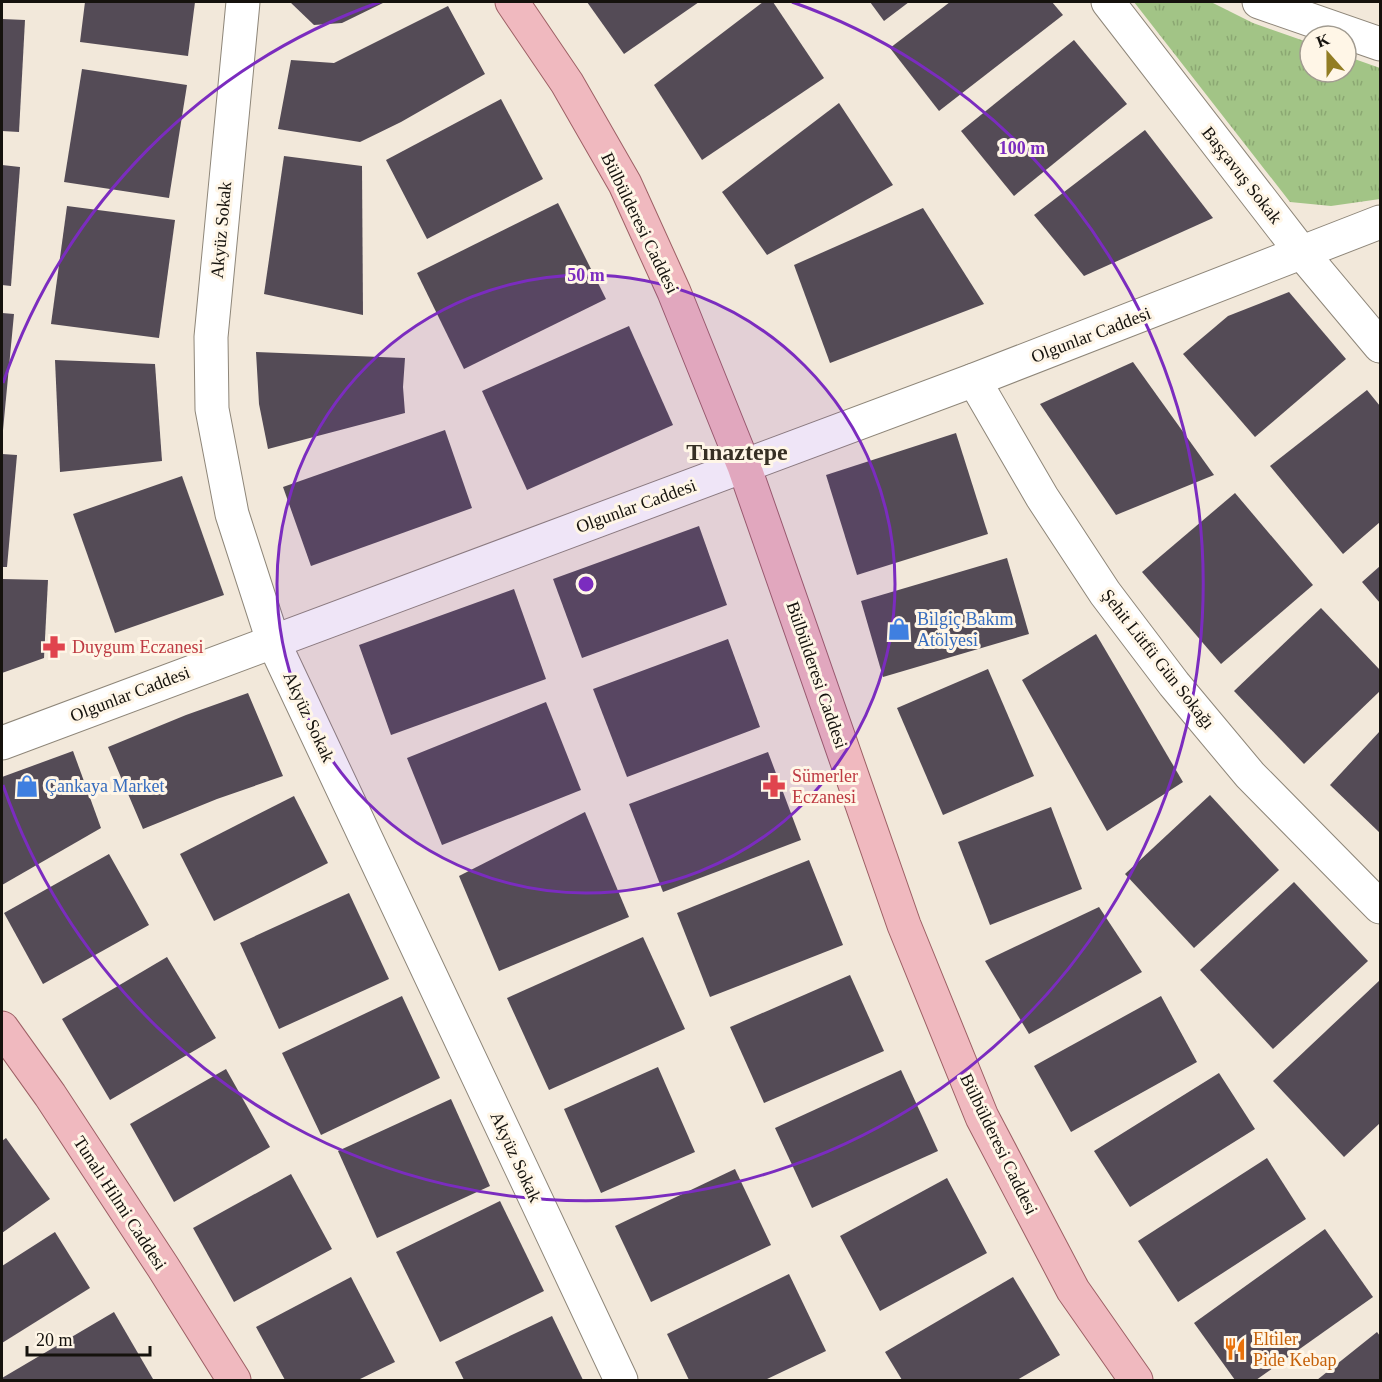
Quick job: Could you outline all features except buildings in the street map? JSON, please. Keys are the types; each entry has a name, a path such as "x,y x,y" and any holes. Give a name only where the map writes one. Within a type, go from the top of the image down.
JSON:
{"main road":[{"name":"Bülbülderesi Caddesi","path":"512,2 567,83 625,184 674,292 744,466 904,925 982,1117 1073,1290 1136,1380"},
{"name":"Tunalı Hilmi Caddesi","path":"2,1028 163,1267 234,1380"}],"street":[{"name":"Akyüz Sokak","path":"243,2 211,337 212,409 232,514 273,640 621,1380"},
{"name":"Başçavuş Sokak","path":"1108,2 1302,253 1380,346"},
{"path":"1259,2 1380,44"},
{"name":"Olgunlar Caddesi","path":"2,742 974,380 1380,222"},
{"name":"Şehit Lütfü Gün Sokağı","path":"974,380 1042,497 1099,583 1174,684 1250,775 1380,907"}],"green space":[{"path":"1134,2 1211,2 1253,23 1298,39 1298,84 1358,84 1358,60 1380,68 1380,199 1331,206 1290,202"}],"place":[{"name":"Bilgiç Bakım Atölyesi","path":"899,629"},
{"name":"Duygum Eczanesi","path":"54,647"},
{"name":"Çankaya Market","path":"27,786"},
{"name":"Sümerler Eczanesi","path":"774,786"},
{"name":"Eltiler Pide Kebap","path":"1235,1349"}],"district":[{"name":"Tınaztepe","path":"737,452"}]}
